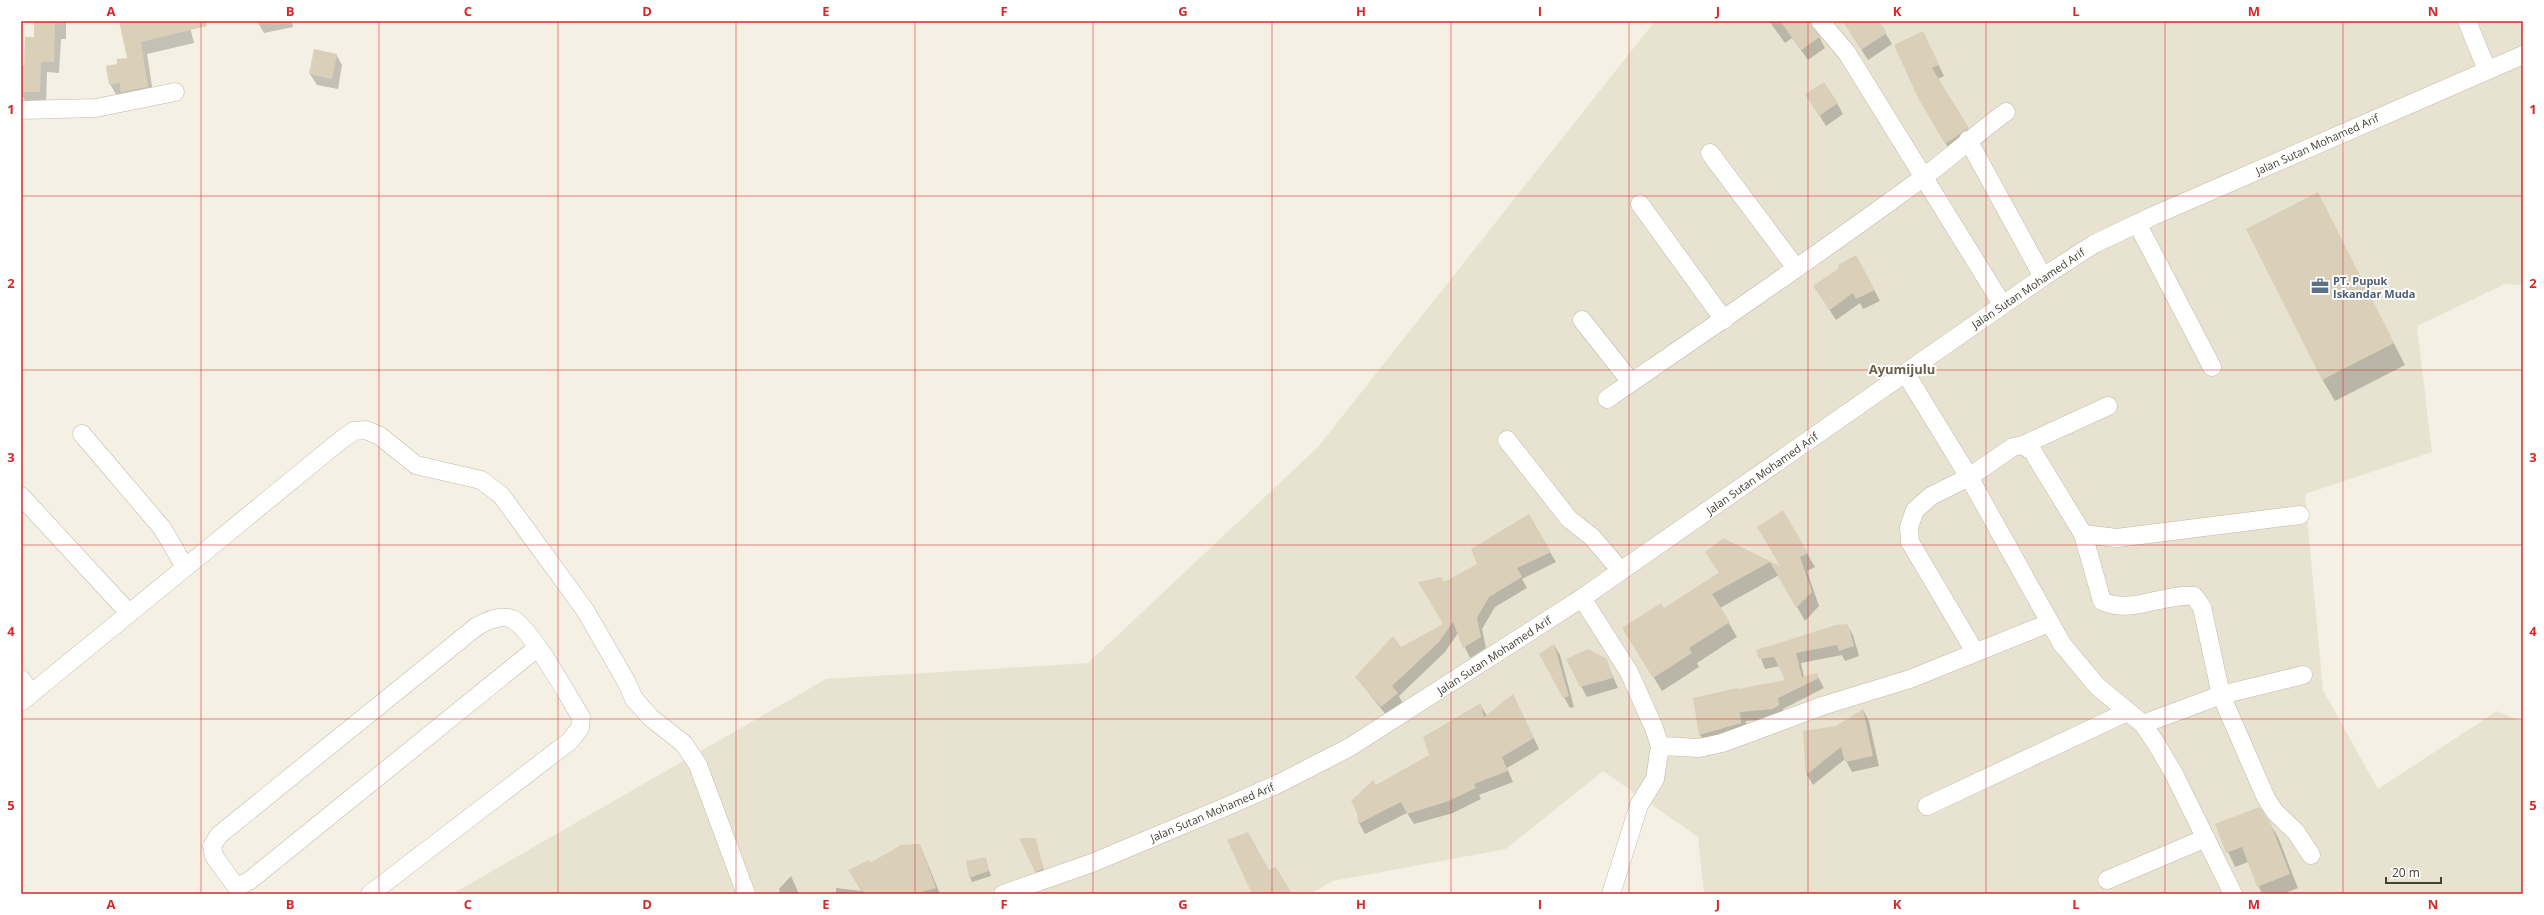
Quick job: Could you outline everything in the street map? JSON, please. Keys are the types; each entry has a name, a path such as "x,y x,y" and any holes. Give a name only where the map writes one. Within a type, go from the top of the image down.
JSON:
{"street":[{"path":"1820,21 1847,53 1922,178 2002,304"},
{"path":"2467,21 2486,70"},
{"name":"Jalan Sutan Mohamed Arif","path":"1003,894 1092,863 1282,782 1350,747 1582,598 1906,374 2002,304 2094,244 2138,223 2523,55"},
{"path":"21,110 96,108 175,92"},
{"path":"1606,399 1724,320 1922,178 1968,140 2006,112"},
{"path":"1968,140 2043,276"},
{"path":"1710,153 1796,268"},
{"path":"1640,204 1724,320"},
{"path":"2138,223 2212,367"},
{"path":"1582,320 1631,382"},
{"path":"1906,374 1969,477 2062,644 2097,686 2143,724 2174,774 2233,894"},
{"path":"1975,652 1910,542 1909,527 1915,510 1931,496 1969,477 2013,447 2023,445 2108,406"},
{"path":"24,691 129,613 354,431 366,430 380,436 416,464 481,480 501,495 544,550 596,629 634,699 650,717 684,744 698,765 746,894"},
{"path":"82,434 162,528 185,568"},
{"path":"1507,440 1569,519 1592,537 1621,571"},
{"path":"2023,445 2033,452 2083,534 2102,601 2111,606 2121,606 2180,594 2194,596 2202,607 2220,695 2266,798 2275,812 2296,832 2311,855"},
{"path":"21,496 129,613"},
{"path":"2083,534 2117,538 2300,515"},
{"path":"1582,598 1629,672 1654,728 1660,746 1655,779 1640,805 1611,894"},
{"path":"370,894 570,741 580,728 581,717 537,648 519,624 511,618 488,620 476,626 214,840 212,846 214,856 238,889 537,648"},
{"path":"1660,746 1699,748 1722,743 1822,706 1910,679 2049,623"},
{"path":"2143,724 2220,695 2303,675"},
{"path":"1927,806 2127,712"},
{"path":"2107,880 2206,838"}],"shaded area":[{"path":"1655,21 2523,21 2523,285 2505,284 2417,326 2432,452 2305,494 2323,690 2378,789 2497,711 2523,722 2523,894 1704,894 1698,837 1603,771 1506,849 1333,881 1310,894 452,894 826,679 1088,663 1318,447"}],"building":[{"path":"34,21 55,21 54,62 41,62 40,92 21,92 21,65 24,65 25,37 34,37"},
{"path":"119,21 206,21 207,26 141,42 148,87 121,92 120,83 109,85 106,66 117,64 117,59 127,58"},
{"path":"1780,21 1810,21 1820,37 1801,50"},
{"path":"1843,21 1879,21 1887,33 1861,50"},
{"path":"1923,31 1939,65 1932,68 1969,128 1945,144 1919,100 1894,45"},
{"path":"314,49 337,54 332,79 309,74"},
{"path":"1824,82 1838,103 1819,116 1805,94"},
{"name":"PT. Pupuk Iskandar Muda","path":"2318,192 2394,343 2322,380 2246,229"},
{"path":"1856,255 1875,290 1856,299 1853,293 1830,310 1813,286 1839,268 1838,265"},
{"path":"1783,510 1808,553 1800,557 1812,592 1796,608 1770,562 1712,594 1730,622 1689,648 1692,653 1653,678 1622,628 1661,603 1664,608 1719,573 1705,552 1723,538 1780,566 1757,527"},
{"path":"1529,514 1551,552 1517,568 1522,577 1489,597 1477,618 1481,637 1463,648 1453,622 1439,642 1392,686 1398,693 1381,707 1355,677 1393,636 1401,647 1443,624 1418,582 1441,577 1444,582 1477,564 1471,549"},
{"path":"1848,624 1854,646 1839,651 1837,645 1796,653 1802,677 1817,673 1819,678 1778,698 1779,705 1773,709 1740,712 1741,723 1699,735 1693,698 1737,688 1785,680 1774,657 1759,659 1756,650 1836,625"},
{"path":"1554,644 1569,696 1563,698 1539,654"},
{"path":"1588,649 1607,659 1613,678 1580,687 1566,659"},
{"path":"1513,694 1534,738 1502,757 1508,771 1474,784 1476,788 1446,802 1407,814 1401,802 1358,824 1357,813 1351,801 1373,780 1376,785 1429,755 1423,737 1481,703 1484,717"},
{"path":"1863,709 1873,756 1845,762 1841,747 1806,775 1803,731 1836,726"},
{"path":"2259,807 2270,822 2290,874 2257,887 2242,847 2226,853 2215,824"},
{"path":"1248,832 1269,870 1276,867 1292,894 1252,894 1227,840"},
{"path":"1019,838 1036,838 1043,869 1035,872"},
{"path":"920,844 936,888 914,894 865,894 848,870 869,860 870,863 901,845"},
{"path":"986,857 989,871 969,878 966,861"}],"place":[{"name":"PT. Pupuk Iskandar Muda","path":"2320,286"}],"district":[{"name":"Ayumijulu","path":"1902,369"}]}
